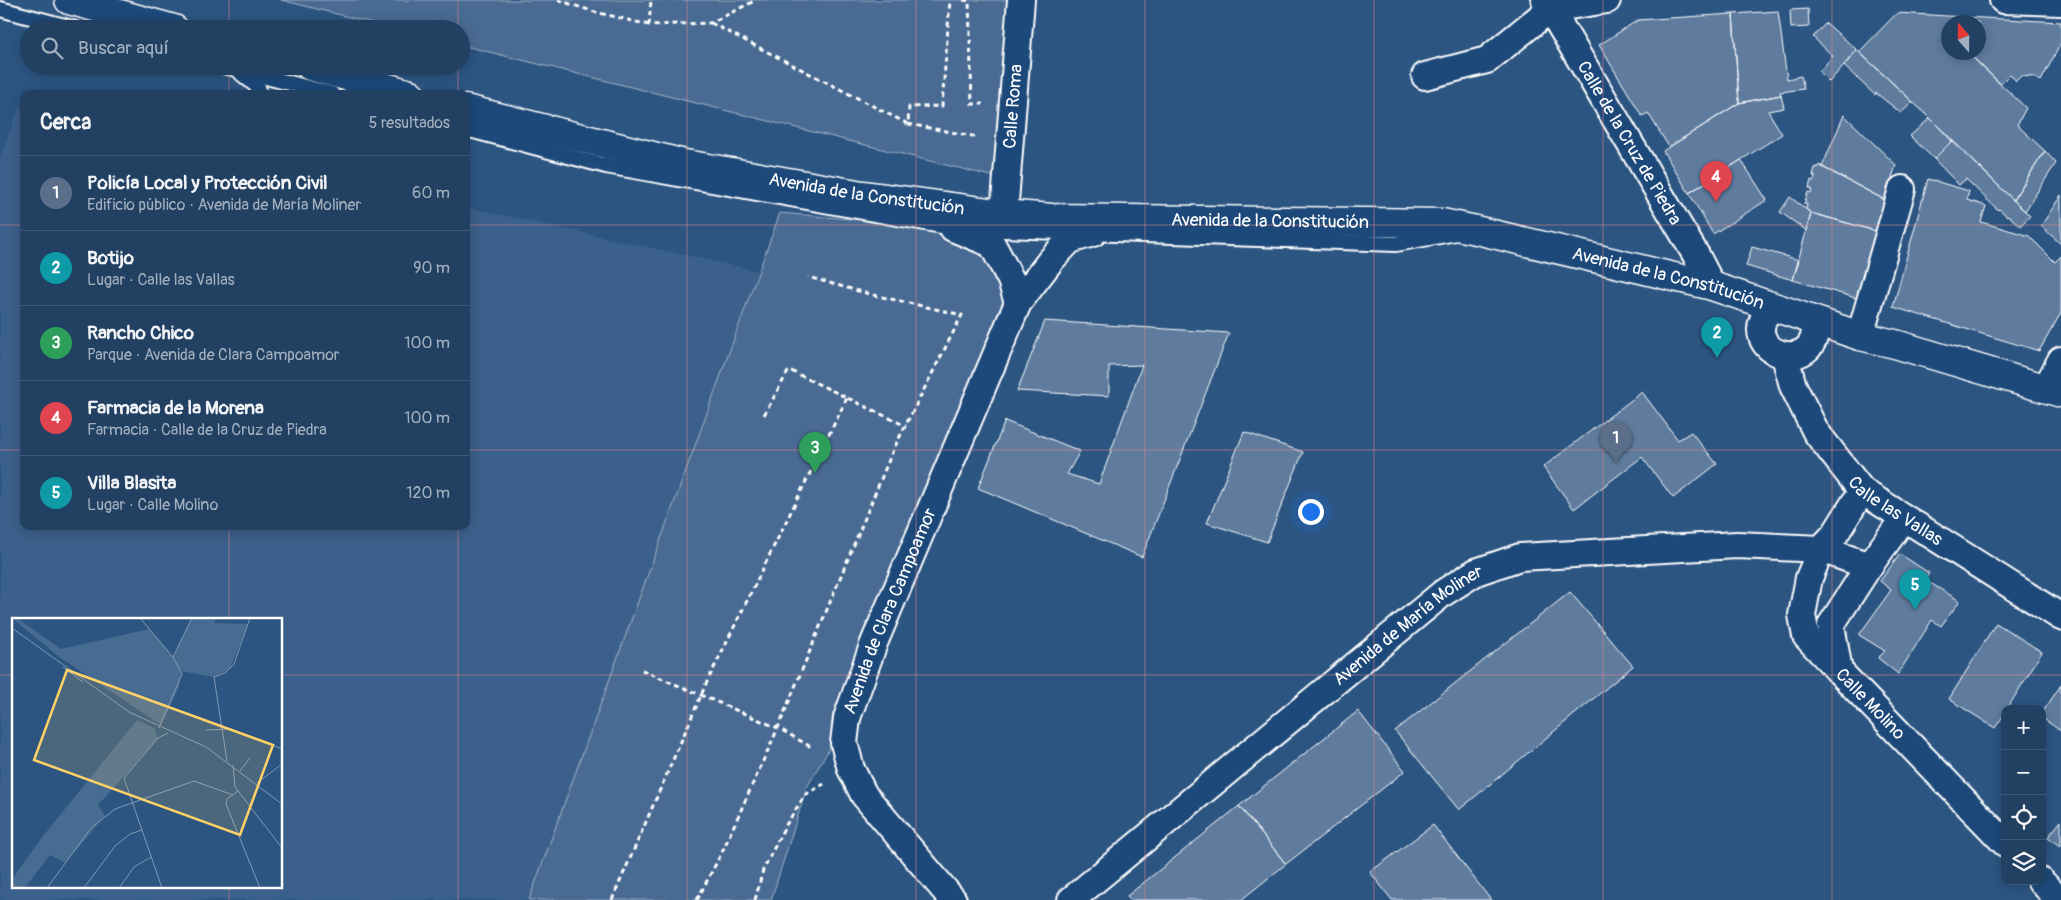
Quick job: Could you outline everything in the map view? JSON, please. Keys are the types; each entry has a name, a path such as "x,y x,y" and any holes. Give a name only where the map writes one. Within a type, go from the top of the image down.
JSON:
{"street":[{"path":"69,0 141,20"},
{"name":"Calle Roma","path":"1004,214 1021,0"},
{"path":"1425,76 1487,60 1547,4 1608,0"},
{"path":"2003,0 2061,2"},
{"name":"Calle de la Cruz de Piedra","path":"1547,4 1696,255 1712,286"},
{"path":"342,75 396,90"},
{"name":"Avenida de la Constitución","path":"470,110 685,164 857,194 1004,214 1052,218 1442,223 1712,286 1771,308 1860,336 2053,390"},
{"path":"1860,336 1902,189"},
{"path":"953,228 992,244 1011,280 1018,303"},
{"name":"Avenida de Clara Campoamor","path":"953,900 864,795 850,769 844,743 847,718 867,662 1018,303 1051,260 1070,240 1093,233"},
{"path":"1771,308 1762,323 1761,332 1769,348 1776,354 1794,356 1803,352 1814,339 1815,321"},
{"name":"Calle las Vallas","path":"1785,356 1793,386 1816,432 1862,491 2061,617"},
{"path":"2053,390 2061,360"},
{"path":"1839,671 1806,636 1802,615 1809,578 1821,549 1835,534 1862,491"},
{"name":"Calle Molino","path":"1904,518 1869,566 1831,625 1839,671 2002,840"},
{"name":"Avenida de María Moliner","path":"1071,900 1443,594 1476,572 1520,558 1737,545 1821,549 1869,566"},
{"path":"2045,885 2060,900"}],"lane":[{"path":"0,9 42,20"},
{"path":"240,75 258,87 259,90"},
{"path":"257,75 314,90"},
{"path":"470,130 606,166 953,228 1396,244 1476,230"}],"path":[{"path":"558,0 596,12 649,25 711,23 756,0"},
{"path":"649,25 651,0"},
{"path":"908,124 910,107 942,106 950,0"},
{"path":"963,0 969,0 972,104 1012,103"},
{"path":"711,23 908,124 1010,142"},
{"path":"697,900 722,852 778,728 893,450 962,315 869,294 808,277"},
{"path":"764,415 789,370 906,426"},
{"path":"612,900 702,694 847,398"},
{"path":"642,670 778,728 850,769"},
{"path":"755,900 763,870 784,828 804,795 850,769"}],"shaded area":[{"path":"281,0 1021,0 1007,180 470,47 470,20 361,20"},
{"path":"19,107 20,530 470,530 470,208 758,271 542,900 0,900 0,157"},
{"path":"780,213 953,228 992,244 1018,303 847,718 807,787 771,900 529,900"}],"building":[{"path":"1808,9 1809,27 1791,28 1790,10"},
{"path":"1778,11 1787,79 1801,76 1804,89 1780,92 1781,95 1739,103 1733,14"},
{"path":"1897,13 1941,16 1941,60 1975,60 2026,108 2017,125 2045,151 2013,200 1930,118 1859,52"},
{"path":"1733,14 1739,103 1669,147 1648,113 1642,116 1599,45 1638,20"},
{"path":"1986,18 2061,22 2061,43 2041,81 2033,77 2021,76 2016,81 2010,74 2000,84 1975,60 1986,60"},
{"path":"1826,23 1857,50 1829,82 1819,72 1833,56 1813,37"},
{"path":"1857,50 1913,102 1901,113 1876,93 1875,95 1844,66"},
{"path":"1781,95 1784,108 1768,111 1782,134 1689,193 1663,151 1739,103"},
{"path":"1844,115 1896,165 1885,200 1822,167"},
{"path":"1930,118 1952,141 1934,159 1910,136"},
{"path":"1952,141 2030,216 2020,226 2008,215 1998,210 1966,179 1959,185 1934,159"},
{"path":"2045,151 2056,163 2025,211 2013,200"},
{"path":"1741,160 1767,200 1713,234 1689,193"},
{"path":"1819,165 1885,200 1876,231 1811,213 1806,209 1807,204 1804,204 1808,192 1811,193 1812,189 1809,188 1811,180 1814,181 1815,167 1818,168"},
{"path":"1928,179 1969,191 1967,200 1986,206 1981,222 2029,236 2055,262 2061,256 2061,313 2039,351 1893,307"},
{"path":"2061,195 2061,244 2041,226"},
{"path":"1790,197 1811,213 1807,231 1780,212"},
{"path":"1811,213 1876,231 1856,298 1793,280"},
{"path":"1752,247 1799,260 1793,280 1746,266"},
{"path":"1045,321 1229,333 1142,557 978,488 1005,421 1080,451 1067,474 1099,484 1142,365 1109,366 1109,396 1017,391"},
{"path":"1642,392 1678,440 1691,432 1717,464 1673,498 1642,457 1574,509 1543,467"},
{"path":"1244,432 1303,452 1267,542 1207,523"},
{"path":"1900,554 1929,573 1925,580 1960,601 1941,626 1932,620 1898,674 1878,658 1885,651 1859,635 1891,590 1880,581"},
{"path":"1570,592 1633,666 1459,810 1395,731"},
{"path":"1996,623 2042,652 2009,705 2001,705 2001,719 1995,728 1949,699"},
{"path":"2061,685 2061,731 2046,721 2046,707"},
{"path":"1358,711 1405,771 1286,864 1239,806"},
{"path":"1239,806 1286,864 1241,900 1130,900 1127,896"},
{"path":"2061,821 2061,847 2048,837"},
{"path":"1433,825 1491,900 1392,900 1370,872"}],"place":[{"name":"Farmacia de la Morena","path":"1716,202"},
{"name":"Botijo","path":"1717,358"},
{"name":"Policía Local y Protección Civil","path":"1616,463"},
{"name":"Rancho Chico","path":"815,473"},
{"name":"Villa Blasita","path":"1915,610"}]}
